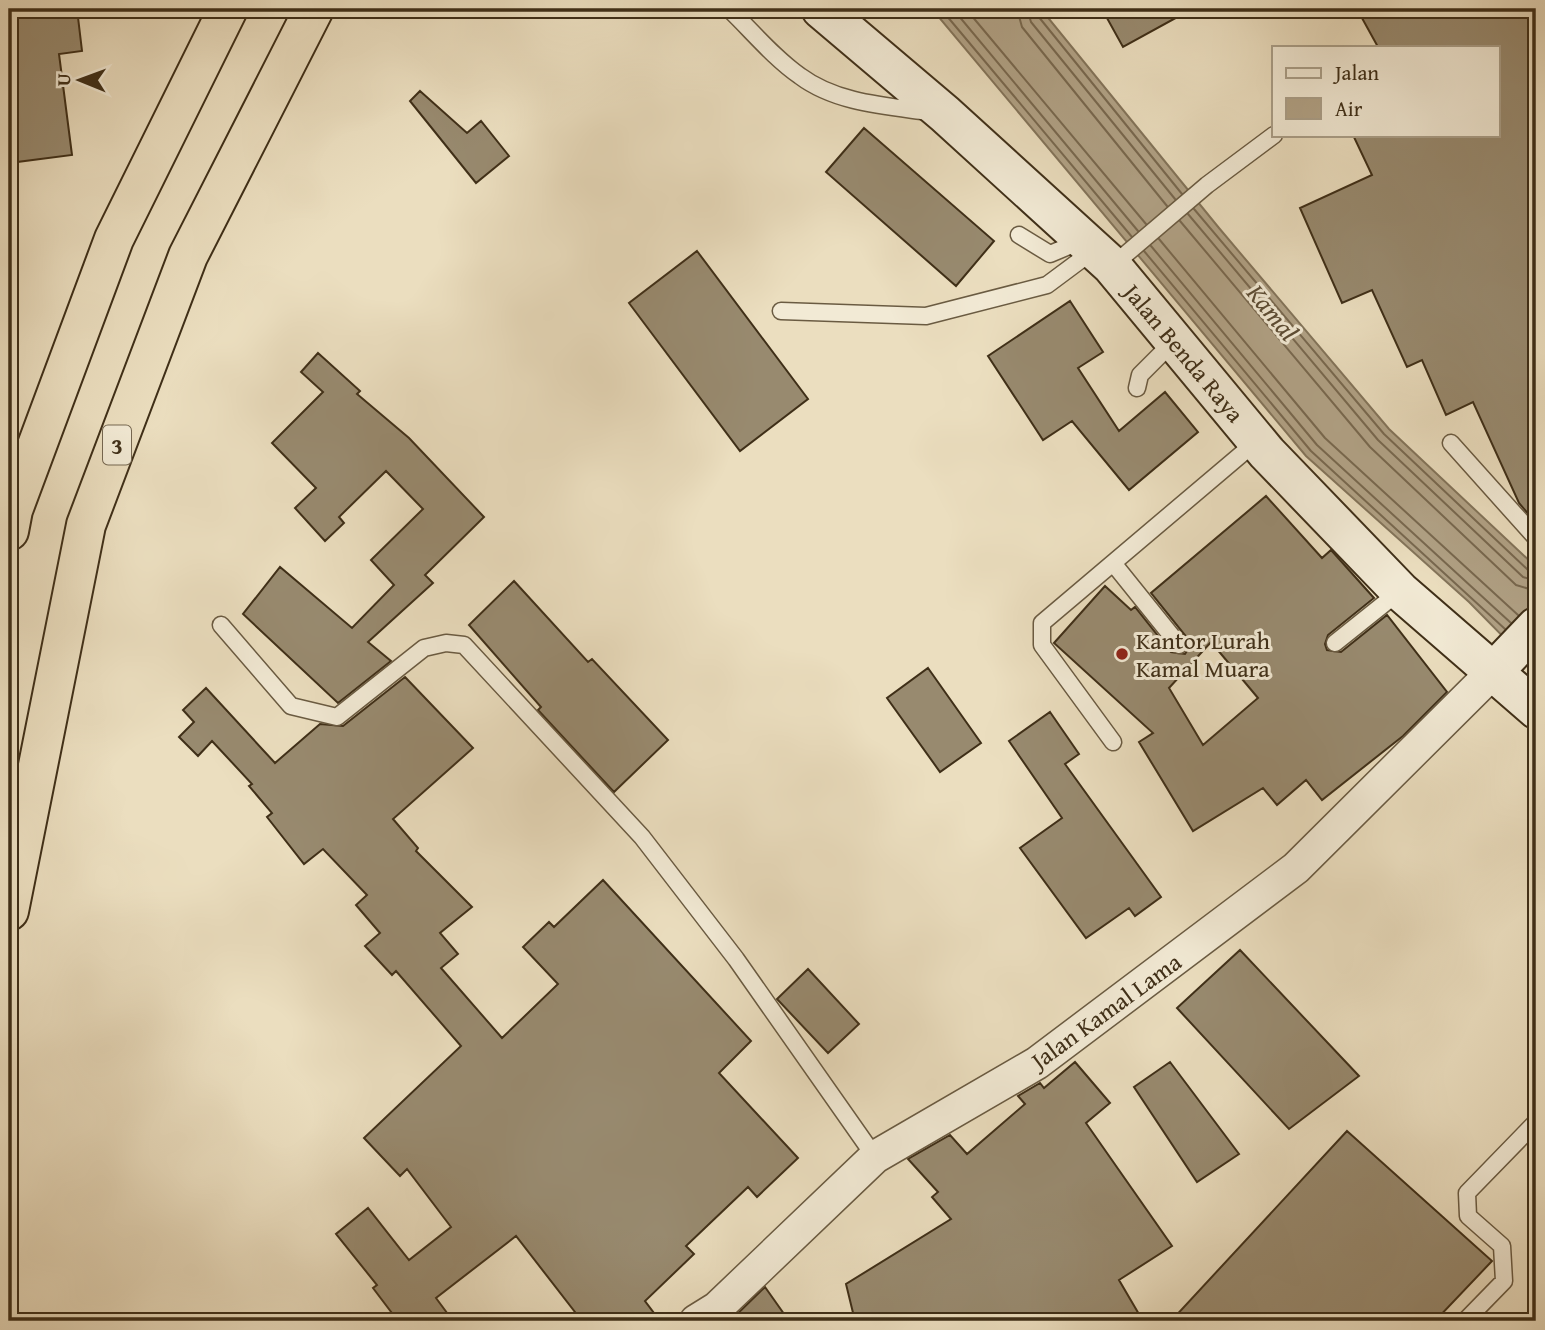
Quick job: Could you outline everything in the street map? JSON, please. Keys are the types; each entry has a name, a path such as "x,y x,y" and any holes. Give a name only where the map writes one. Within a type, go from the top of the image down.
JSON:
{"highway":[{"path":"9,531 13,510 114,239 228,9"},
{"name":"3","path":"9,911 86,525 188,256 314,9"}],"main road":[{"name":"Jalan Benda Raya","path":"821,9 1105,252 1160,355 1257,441 1400,591 1515,649 1536,709"}],"street":[{"name":"Jalan Kamal Lama","path":"696,1321 717,1308 875,1157 1037,1063 1296,868 1515,649"}],"lane":[{"path":"729,9 800,76 827,91 864,102 945,114"},
{"path":"781,311 926,316 994,301 1047,285 1195,197 1273,136"},
{"path":"1019,235 1050,254 1105,252"},
{"path":"1136,388 1140,375 1160,355"},
{"path":"1113,742 1042,645 1042,623 1257,441"},
{"path":"1451,443 1536,538"},
{"path":"1113,563 1180,645"},
{"path":"1335,643 1400,591"},
{"path":"221,625 291,706 337,717 424,648 446,643 464,645 642,837 736,960 875,1157"},
{"path":"1465,1321 1504,1281 1502,1246 1468,1216 1467,1193 1536,1122"}],"water":[{"name":"Kamal","path":"932,9 1041,9 1219,228 1389,429 1536,567 1536,670 1469,602 1306,456"}],"building":[{"path":"9,9 77,9 82,51 59,54 72,155 9,163"},
{"path":"1102,9 1192,9 1123,47"},
{"path":"1357,9 1536,9 1536,523 1519,503 1473,402 1446,415 1422,360 1407,367 1372,290 1342,303 1300,208 1372,175 1353,136 1500,136 1500,46 1377,46"},
{"path":"420,91 467,133 481,121 509,156 476,183 410,101"},
{"path":"864,128 994,241 956,286 826,172"},
{"path":"697,251 808,399 740,451 629,303"},
{"path":"1070,301 1103,352 1078,368 1119,431 1165,392 1198,432 1129,490 1072,421 1043,440 988,356"},
{"path":"318,353 360,391 357,394 409,438 484,517 425,575 433,583 368,642 391,661 338,703 243,614 280,567 352,628 394,585 371,560 423,509 386,471 339,517 344,523 325,541 295,508 316,488 272,443 323,392 301,372"},
{"path":"1266,496 1322,558 1331,550 1374,598 1328,635 1325,644 1327,650 1341,652 1387,615 1447,692 1403,736 1322,800 1306,780 1277,805 1263,788 1193,831 1139,742 1153,733 1054,643 1105,586 1131,610 1135,607 1171,652 1185,654 1189,648 1188,639 1151,593","holes":["1211,642 1258,698 1203,745 1169,688"]},
{"path":"514,581 588,662 592,659 668,740 614,792 538,710 541,707 469,625"},
{"path":"928,668 981,743 940,772 887,698"},
{"path":"405,677 473,748 393,819 418,848 416,851 472,907 440,933 458,954 441,968 502,1038 558,984 523,947 549,922 554,927 603,880 751,1041 719,1073 798,1158 757,1197 748,1187 686,1246 694,1254 645,1301 660,1321 582,1321 516,1236 436,1298 453,1321 398,1321 373,1288 377,1285 336,1234 368,1208 409,1260 451,1227 407,1169 400,1176 364,1138 461,1046 396,971 392,975 365,946 380,933 356,905 367,895 323,849 304,864 267,817 272,813 249,786 252,784 212,741 198,756 179,737 194,722 183,710 206,688 275,763 320,724 343,726"},
{"path":"1050,712 1079,754 1065,764 1161,897 1135,916 1129,908 1086,938 1020,848 1062,818 1009,741"},
{"path":"1240,950 1359,1076 1289,1129 1177,1008"},
{"path":"808,969 859,1024 828,1053 777,999"},
{"path":"1075,1062 1110,1103 1086,1123 1172,1246 1119,1280 1143,1321 855,1321 846,1284 951,1219 932,1197 938,1192 908,1159 950,1135 967,1154 1025,1104 1018,1096 1040,1083 1044,1088"},
{"path":"1170,1062 1239,1154 1197,1182 1134,1087"},
{"path":"1347,1131 1492,1261 1435,1321 1171,1321"},
{"path":"765,1287 789,1321 730,1321"}],"place":[{"name":"Kantor Lurah Kamal Muara","path":"1122,654"}]}
